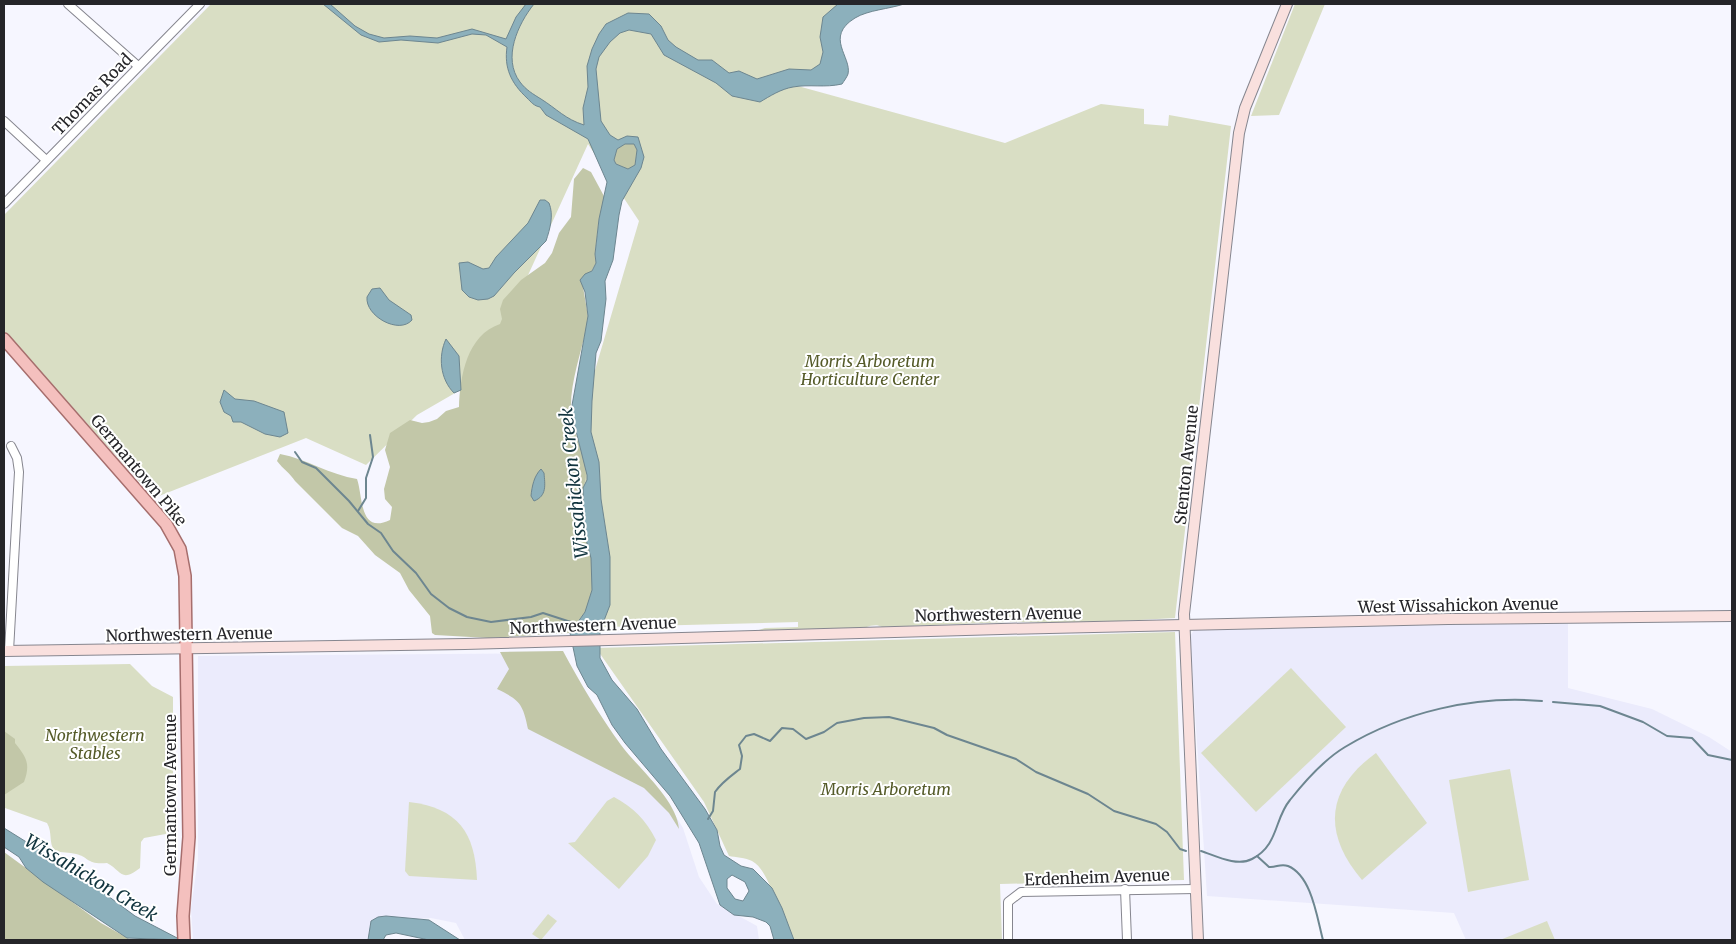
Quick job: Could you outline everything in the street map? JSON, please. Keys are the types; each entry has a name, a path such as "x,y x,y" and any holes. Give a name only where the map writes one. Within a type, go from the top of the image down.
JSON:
{"main road":[{"name":"Germantown Pike","path":"4,339 114,463 174,536 185,569 187,649"},
{"name":"Germantown Avenue","path":"184,940 183,916 190,837 187,649"}],"street":[{"path":"68,4 138,66"},
{"name":"Thomas Road","path":"4,204 200,4"},
{"name":"Stenton Avenue","path":"1198,940 1183,625 1239,133 1245,108 1287,4"},
{"path":"4,121 46,160"},
{"path":"6,651 19,472 17,458 11,446"},
{"name":"West Wissahickon Avenue","path":"1183,625 1732,616"},
{"name":"Northwestern Avenue","path":"6,651 187,649 1183,625"},
{"path":"1125,889 1127,940"},
{"name":"Erdenheim Avenue","path":"1008,940 1007,906 1010,899 1021,892 1196,889"}],"shaded area":[{"path":"323,4 330,4 355,26 369,34 384,38 410,36 437,38 472,29 506,39 516,17 526,4 534,4 523,21 514,42 512,62 515,73 520,82 530,92 566,117 584,125 583,108 588,87 587,66 592,49 606,24 628,13 649,14 661,26 668,40 698,60 712,60 729,73 739,71 757,79 789,69 811,70 820,64 823,52 820,37 823,17 838,4 904,4 866,13 846,25 841,32 840,40 848,67 848,74 842,84 789,88 760,102 732,96 716,83 664,55 651,34 629,30 620,33 610,42 599,57 596,69 601,121 610,135 618,140 627,136 638,137 644,157 641,168 622,201 613,260 605,281 606,299 601,341 596,353 591,432 599,462 601,499 610,557 610,605 600,631 600,658 612,680 637,709 661,749 705,809 717,830 724,855 741,866 753,869 772,888 794,940 774,940 770,926 766,922 753,917 734,915 720,905 699,843 670,796 612,725 597,695 588,687 577,666 570,633 585,612 592,590 591,558 584,532 583,488 587,475 571,411 588,316 585,292 580,280 585,274 592,271 596,263 595,254 599,219 607,182 588,139 546,115 540,107 533,104 521,92 510,75 506,55 507,47 486,35 472,34 438,43 401,40 379,42 361,35","holes":["625,144 634,144 637,150 635,165 628,169 616,164 614,160 617,149","732,875 745,882 749,891 743,901 735,899 727,888 727,879"]},
{"path":"540,200 545,200 549,203 551,212 550,227 546,241 494,296 478,300 469,297 462,290 459,263 468,262 483,269 489,268 496,257 528,223"},
{"path":"380,288 389,300 411,315 412,320 406,324 392,324 377,317 371,311 367,297 372,289"},
{"path":"446,339 459,356 461,390 454,393 443,374 441,360"},
{"path":"224,390 235,399 254,401 284,412 288,433 280,437 265,434 241,422 233,422 231,416 224,412 220,402"},
{"path":"541,469 544,473 544,490 541,496 534,501 531,496 533,485"},
{"path":"1446,624 1568,624 1568,688 1652,709 1709,737 1732,752 1732,940 1466,940 1454,913 1207,896 1190,636 1195,629"},
{"path":"562,653 619,745 670,807 683,828 699,877 717,904 757,926 759,940 465,940 456,923 431,918 402,920 370,940 193,940 191,908 198,859 198,656"},
{"path":"4,828 81,876 135,916 181,940 127,938 43,882 26,868 19,857 4,847"},
{"path":"378,917 429,920 460,940 429,940 396,933 386,935 383,940 368,940 371,921"}],"green space":[{"name":"Morris Arboretum Horticulture Center","path":"211,4 864,4 831,29 841,47 839,71 765,77 1005,143 1101,104 1144,109 1144,124 1168,126 1169,115 1231,126 1175,618 1084,623 1010,622 882,627 876,625 859,629 832,630 759,630 765,628 798,627 798,622 567,628 583,411 639,221 588,144 481,378 417,415 366,465 306,438 154,498 4,331 4,215"},
{"path":"1295,4 1325,4 1279,115 1251,116"},
{"path":"625,144 634,144 637,150 635,165 628,169 616,164 614,160 617,149"},
{"path":"583,168 591,172 605,198 599,219 595,254 596,263 583,287 588,316 587,326 574,379 571,400 574,430 586,469 586,479 583,488 593,578 589,604 570,633 489,638 435,635 432,633 430,616 409,590 400,573 375,555 358,536 342,528 277,461 280,454 290,456 337,474 357,479 364,512 368,518 373,522 380,523 390,520 392,507 385,499 384,489 390,467 385,450 390,433 410,420 422,423 429,422 437,419 446,411 459,407 464,370 473,347 489,329 500,324 502,319 500,309 503,300 521,280 545,263 552,253 559,233 571,217 574,179"},
{"name":"Morris Arboretum","path":"1175,632 1184,880 1000,884 1002,940 785,940 774,897 765,875 759,866 752,861 729,856 704,802 596,648"},
{"path":"563,651 590,699 613,734 664,796 677,818 679,829 669,813 644,788 528,729 522,708 516,700 497,689 509,669 500,652"},
{"name":"Northwestern Stables","path":"130,664 152,686 173,697 173,823 171,824 171,833 144,838 141,842 140,868 129,875 125,875 107,863 96,863 80,855 55,851 47,823 5,808 4,666"},
{"path":"1291,668 1346,727 1256,812 1201,753"},
{"path":"4,731 15,739 15,743 25,756 27,770 24,782 4,795"},
{"path":"1376,753 1427,823 1362,880 1349,863 1340,845 1336,829 1335,812 1339,797 1347,781 1359,767"},
{"path":"1510,769 1529,880 1468,892 1449,780"},
{"path":"614,797 638,815 648,826 656,840 648,856 619,889 568,843 575,842 607,801"},
{"path":"409,802 440,810 461,825 468,836 472,848 476,863 477,880 409,876 405,871"},
{"path":"4,852 101,923 131,940 4,940"},
{"path":"548,914 557,921 541,940 532,934"},
{"path":"1547,921 1555,940 1500,940"}],"waterway":[{"path":"358,511 366,498 366,478 373,457 370,435"},
{"path":"295,452 302,462 316,468 349,501 368,524 381,533 393,551 416,573 431,594 449,608 467,617 491,622 531,617 543,613 577,624"},
{"path":"1201,851 1226,860 1240,862 1252,859 1261,853 1272,839 1285,807 1316,771 1345,747 1391,724 1415,715 1466,704 1491,701 1542,701"},
{"path":"1553,702 1600,706 1643,722 1667,736 1692,738 1708,755 1732,760"},
{"path":"708,819 713,811 715,792 740,769 742,756 739,745 746,736 754,734 770,741 782,728 793,729 806,739 824,732 837,723 864,718 889,717 934,728 947,735 1016,759 1036,772 1088,794 1114,811 1156,824 1167,832 1180,849 1186,851"},
{"path":"1257,856 1269,867 1288,866 1303,879 1316,910 1323,940"}],"water label":[{"name":"Wissahickon Creek","path":"574,483"},
{"name":"Wissahickon Creek","path":"91,878"}]}
